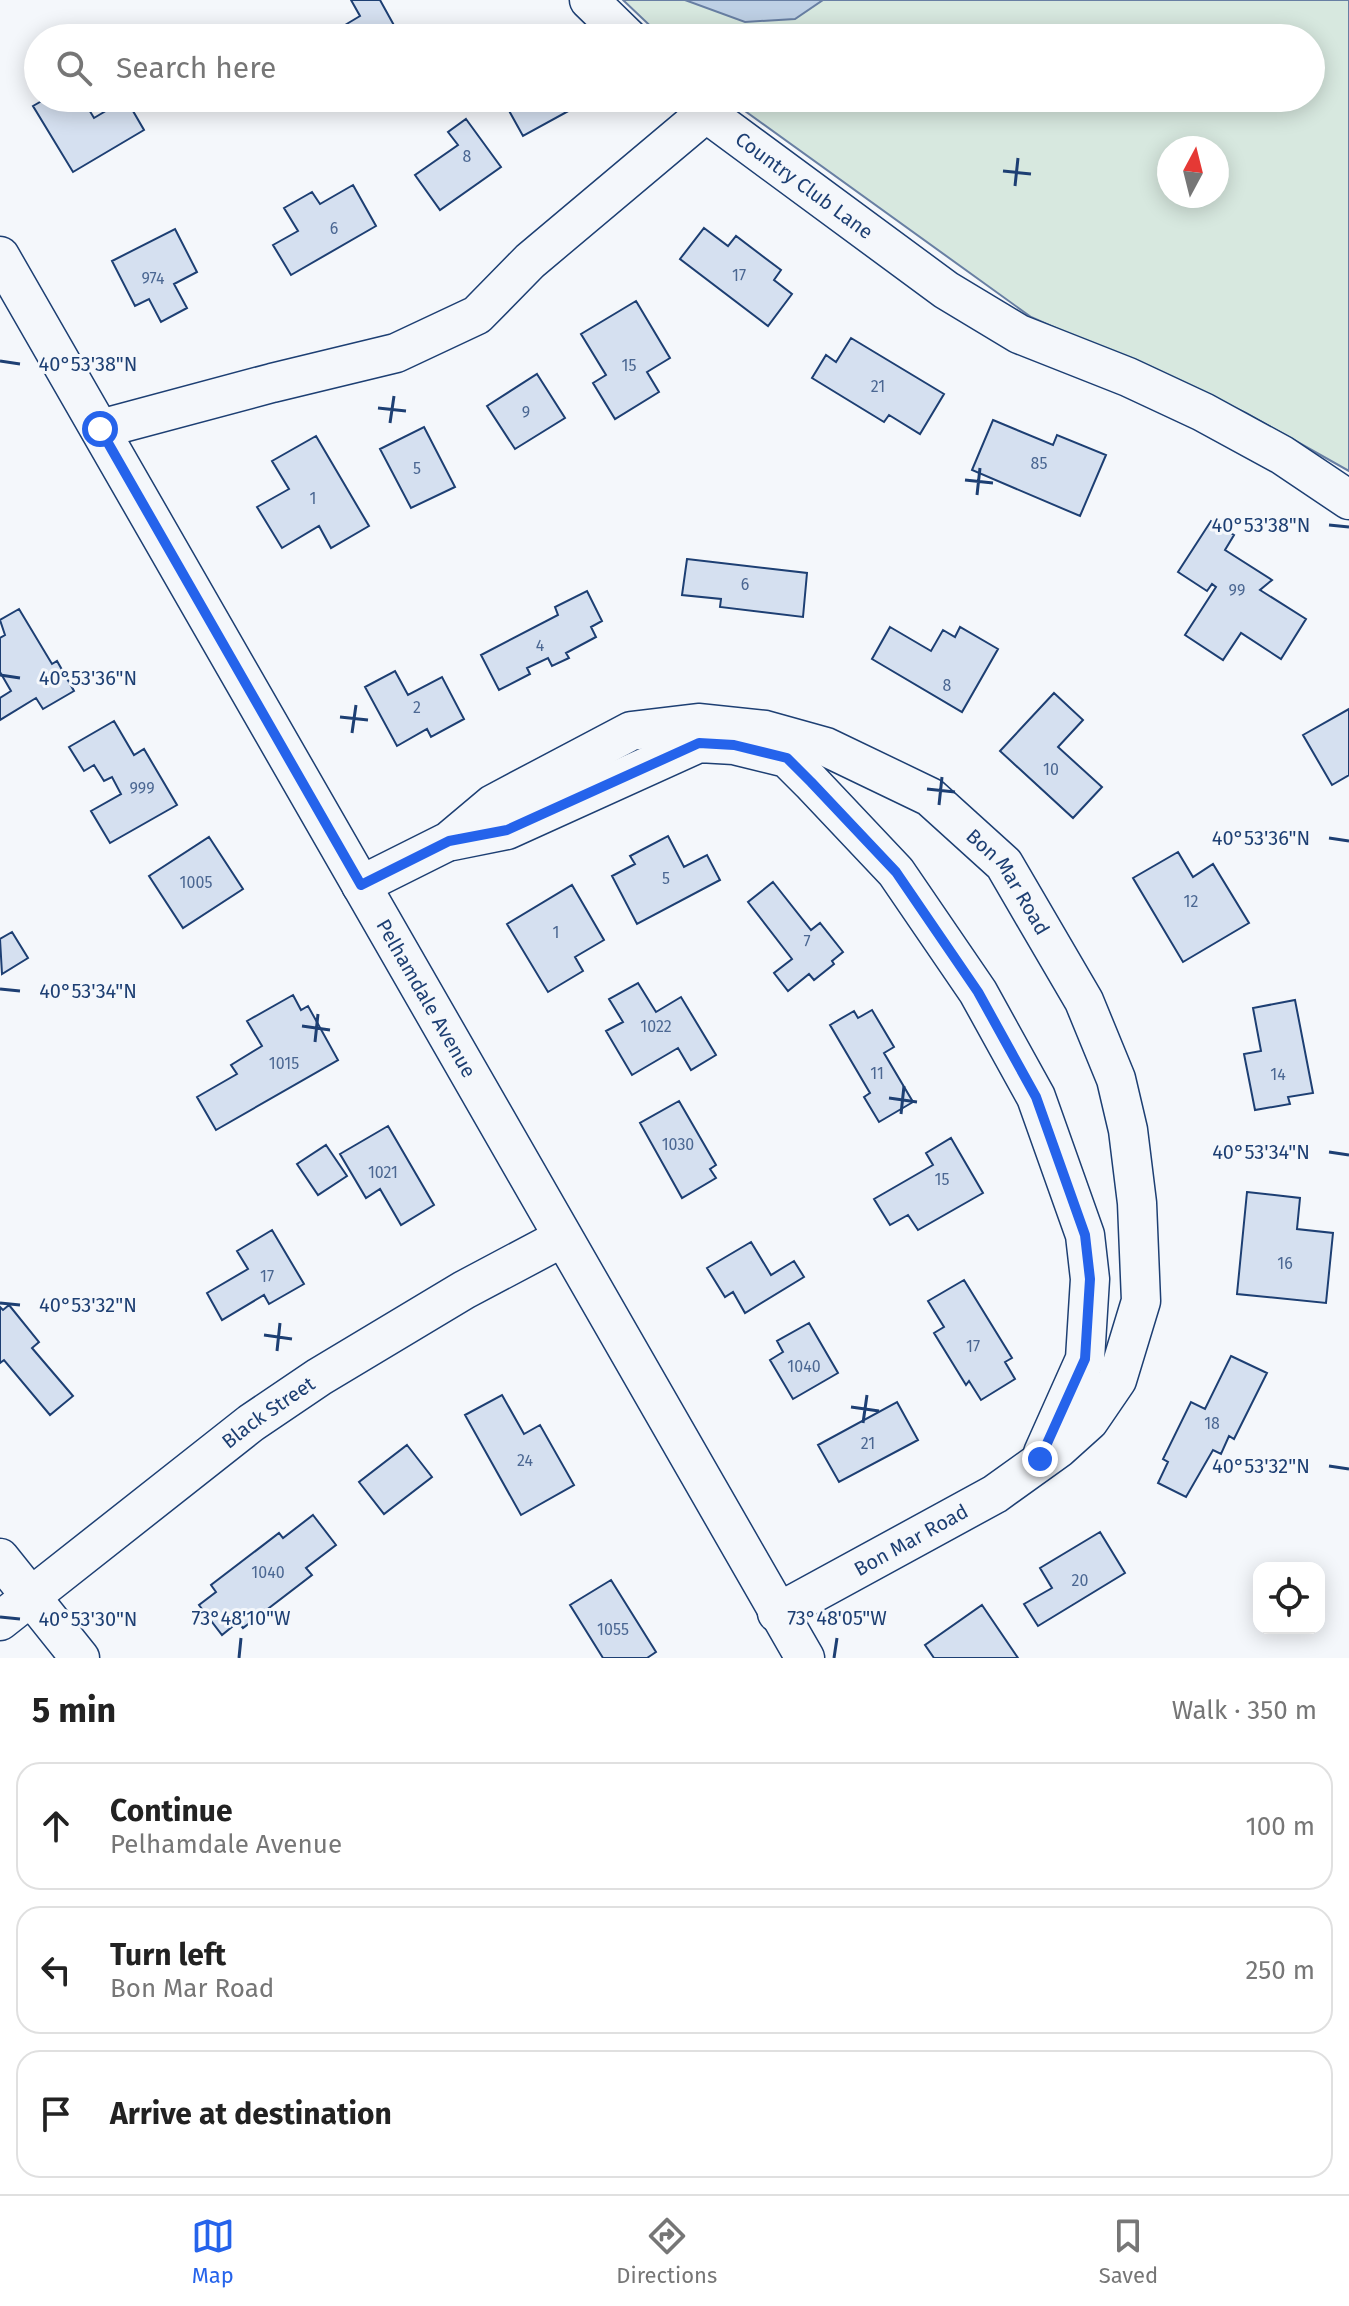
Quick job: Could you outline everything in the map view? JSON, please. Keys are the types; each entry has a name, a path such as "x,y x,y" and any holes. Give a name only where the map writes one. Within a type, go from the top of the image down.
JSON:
{"street":[{"path":"589,0 614,24"},
{"name":"Country Club Lane","path":"100,429 396,353 477,315 530,261 691,112"},
{"name":"Country Club Lane","path":"706,112 946,290 1019,334 1128,377 1203,412 1282,455 1349,500"},
{"name":"Pelhamdale Avenue","path":"0,256 805,1658"},
{"name":"Bon Mar Road","path":"361,885 449,841 493,804 631,731 698,723 765,730 826,747 930,797 1004,864 1084,1001 1116,1079 1128,1130 1137,1203 1141,1301 1117,1380 1089,1421 1059,1448 995,1494 777,1613"},
{"name":"Bon Mar Road","path":"449,841 507,830 699,743 734,745 787,758 811,782 896,872 978,992 1036,1097 1085,1235 1090,1279 1085,1359 1040,1459"},
{"name":"Black Street","path":"0,1621 251,1423 319,1377 464,1290 562,1238"},
{"path":"0,1558 80,1658"}],"shaded area":[{"path":"623,0 1349,0 1349,471 1246,413 1031,317 746,112 1325,112 1325,24 648,24"}],"water":[{"path":"685,0 823,0 795,19 745,22"}],"building":[{"path":"351,0 380,0 393,24 347,24 360,16"},
{"path":"37,112 90,112 94,118 104,112 134,112 144,130 73,172"},
{"path":"510,112 567,112 523,136"},
{"path":"466,119 501,167 440,210 415,175 458,145 448,132"},
{"path":"353,185 376,226 291,275 273,245 298,231 284,208 312,192 320,204"},
{"path":"704,228 728,246 736,236 781,270 774,280 792,294 768,326 680,259"},
{"path":"175,229 197,272 174,284 187,308 161,322 149,299 135,306 112,261"},
{"path":"636,301 670,358 647,372 659,392 615,419 593,383 606,375 581,334"},
{"path":"851,338 944,394 920,434 889,415 884,422 812,378 826,355 836,362"},
{"path":"537,374 565,418 515,449 487,406"},
{"path":"993,420 1053,445 1057,435 1106,455 1080,516 972,470"},
{"path":"424,427 455,487 411,508 380,449"},
{"path":"316,436 369,526 331,548 319,526 282,548 257,507 289,489 272,461"},
{"path":"1211,521 1234,535 1225,550 1272,580 1260,590 1306,619 1281,659 1241,633 1223,660 1185,635 1216,587 1212,584 1207,591 1178,572"},
{"path":"687,559 807,573 803,617 720,607 721,599 682,595"},
{"path":"587,591 602,621 591,627 596,637 566,653 569,658 552,666 548,658 527,668 530,674 499,690 481,655 558,615 555,607"},
{"path":"19,609 52,664 57,661 74,691 43,709 36,698 0,720 0,698 11,691 0,672 0,638 5,635 0,620"},
{"path":"890,627 931,651 943,630 955,637 960,627 998,649 962,712 872,659"},
{"path":"395,671 408,695 442,677 464,719 431,737 427,729 397,746 365,687"},
{"path":"1054,693 1083,720 1058,747 1102,787 1073,818 1000,751"},
{"path":"1349,709 1349,775 1332,785 1303,735"},
{"path":"114,721 134,755 144,749 177,805 110,843 91,811 121,794 112,777 104,781 94,765 84,771 69,747"},
{"path":"668,836 684,867 707,855 720,880 637,924 612,876 635,864 630,856"},
{"path":"209,837 243,889 183,928 149,876"},
{"path":"1178,852 1193,877 1213,864 1249,923 1183,962 1133,878"},
{"path":"773,882 811,930 820,923 843,952 814,980 809,974 788,991 774,973 792,959 748,902"},
{"path":"572,885 604,940 575,957 583,971 548,992 507,924"},
{"path":"12,932 28,958 2,974 0,939"},
{"path":"638,983 656,1012 681,997 716,1055 691,1070 678,1048 632,1075 606,1031 623,1022 609,999"},
{"path":"293,995 301,1010 308,1006 338,1060 216,1130 197,1097 237,1074 231,1065 262,1046 247,1021"},
{"path":"1295,1000 1313,1093 1288,1097 1290,1104 1255,1110 1244,1054 1261,1051 1253,1008"},
{"path":"872,1010 894,1047 884,1053 913,1102 879,1122 864,1097 870,1093 830,1025 854,1011 858,1018"},
{"path":"679,1101 716,1165 710,1169 716,1178 682,1198 640,1123"},
{"path":"388,1126 434,1205 401,1225 380,1189 366,1198 340,1154"},
{"path":"951,1138 983,1193 918,1230 908,1215 890,1225 874,1199 933,1165 926,1153"},
{"path":"326,1145 347,1176 318,1195 297,1164"},
{"path":"1247,1192 1300,1198 1297,1229 1333,1233 1326,1303 1237,1294"},
{"path":"272,1230 304,1284 269,1304 264,1295 222,1320 207,1293 248,1269 237,1251"},
{"path":"751,1242 771,1275 794,1261 804,1277 745,1313 733,1292 725,1297 707,1268"},
{"path":"964,1280 1012,1358 1005,1362 1015,1379 981,1400 969,1381 966,1385 934,1333 944,1327 928,1301"},
{"path":"9,1305 39,1342 32,1348 73,1396 50,1415 4,1360 0,1363 0,1307 3,1310"},
{"path":"809,1323 838,1373 793,1399 770,1360 783,1352 777,1341"},
{"path":"1231,1356 1267,1373 1234,1439 1229,1436 1221,1454 1213,1450 1186,1497 1158,1483 1168,1462 1163,1459 1191,1402 1205,1409"},
{"path":"502,1395 524,1434 540,1425 574,1485 521,1515 465,1415"},
{"path":"897,1402 918,1440 839,1482 818,1445"},
{"path":"407,1445 432,1477 384,1514 359,1482"},
{"path":"313,1515 336,1545 306,1568 312,1575 243,1628 238,1622 222,1635 199,1605 216,1592 211,1585 279,1533 283,1538"},
{"path":"1100,1532 1125,1573 1038,1626 1024,1604 1052,1588 1040,1568"},
{"path":"611,1580 656,1652 647,1658 603,1658 570,1605"},
{"path":"982,1605 1018,1658 934,1658 925,1645"}],"route":[{"path":"100,429 361,885 449,841 507,830 699,743 734,745 787,758 896,872 978,992 1036,1097 1085,1235 1090,1279 1085,1359 1040,1459"}]}
